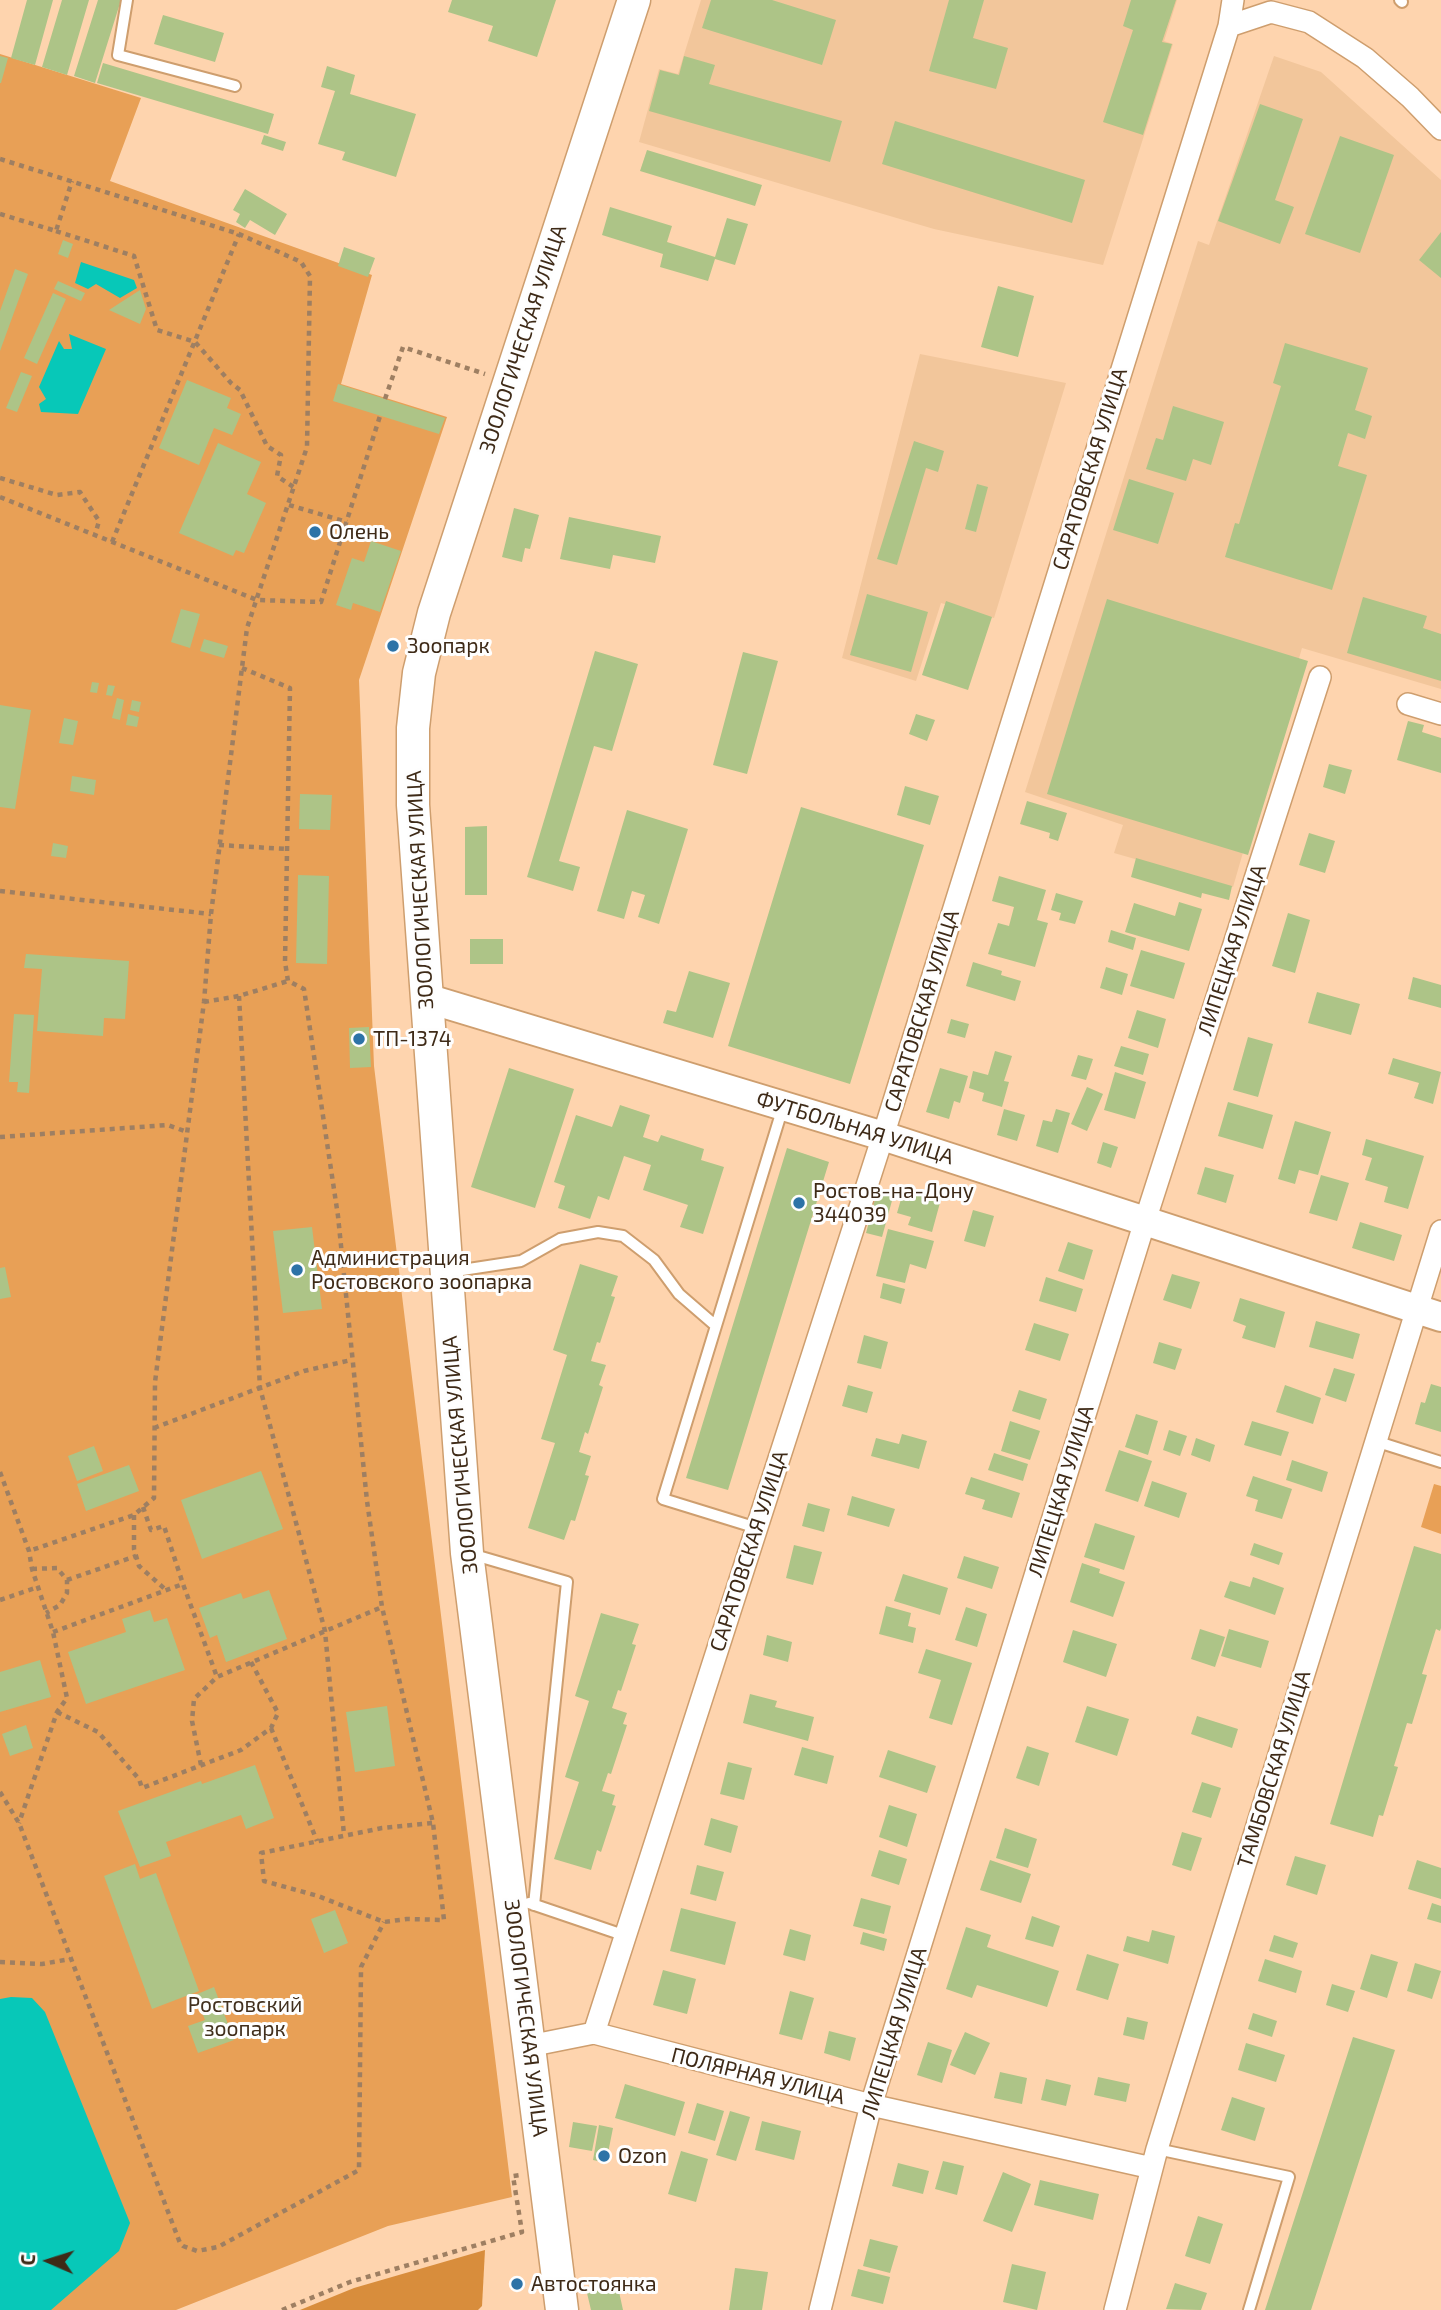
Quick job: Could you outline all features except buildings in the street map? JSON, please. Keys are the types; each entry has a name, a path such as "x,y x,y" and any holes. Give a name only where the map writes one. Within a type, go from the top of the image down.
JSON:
{"main road":[{"name":"ЗООЛОГИЧЕСКАЯ УЛИЦА","path":"562,2310 529,2046 522,1901 467,1552 413,805 414,728 419,673 434,613 634,0"},
{"name":"ФУТБОЛЬНАЯ УЛИЦА","path":"426,998 883,1136 1429,1313"}],"street":[{"name":"САРАТОВСКАЯ УЛИЦА","path":"594,2034 883,1136 1229,26 1233,0"},
{"path":"1229,26 1274,6 1309,22 1365,58 1410,97 1441,129"},
{"name":"ЛИПЕЦКАЯ УЛИЦА","path":"820,2310 871,2105 1145,1221 1320,677"},
{"path":"1408,704 1441,714"},
{"name":"ТАМБОВСКАЯ УЛИЦА","path":"1115,2310 1154,2159 1375,1441 1429,1313 1441,1231"},
{"name":"ПОЛЯРНАЯ УЛИЦА","path":"529,2046 594,2034 871,2105 1154,2159"}],"lane":[{"path":"127,0 118,55 235,86"},
{"path":"757,1528 663,1499 783,1106"},
{"path":"445,1272 521,1261 560,1238 598,1232 622,1236 654,1261 679,1294 716,1326"},
{"path":"1375,1441 1441,1462"},
{"path":"467,1552 566,1582 522,1901 626,1936"},
{"path":"1154,2159 1289,2177 1249,2310"}],"path":[{"path":"0,159 239,234 301,262 310,276 307,447 247,628 211,914 204,1002 155,1382 154,1498 134,1515 29,1551"},
{"path":"56,231 72,181"},
{"path":"0,214 134,256 157,330 195,342 240,390 267,446 281,455 277,476 295,488"},
{"path":"111,542 239,234"},
{"path":"385,399 403,348 509,382"},
{"path":"0,498 257,600 321,602 380,416"},
{"path":"0,478 57,495 80,492 99,522 95,535"},
{"path":"289,505 347,522"},
{"path":"242,668 290,688 285,962 288,981"},
{"path":"219,845 287,849"},
{"path":"0,891 211,914"},
{"path":"204,1002 239,996 288,981 304,989 338,1216 351,1360 382,1606 433,1823 444,1920 407,1919 384,1922 318,1896 264,1881 261,1853 382,1828 433,1823"},
{"path":"239,996 260,1388 325,1631 344,1835"},
{"path":"0,1137 168,1125 187,1132"},
{"path":"154,1428 304,1371 351,1360"},
{"path":"0,1472 29,1551 32,1569 53,1632 67,1698 57,1712 19,1824"},
{"path":"143,1507 151,1530 164,1526 218,1676"},
{"path":"134,1515 139,1566 166,1590"},
{"path":"67,1580 136,1556"},
{"path":"32,1569 57,1568 67,1580 67,1594 60,1605 46,1613"},
{"path":"53,1632 183,1584"},
{"path":"0,1600 38,1587"},
{"path":"201,1765 192,1721 194,1699 218,1676 382,1606"},
{"path":"57,1712 98,1732 139,1779 142,1788 241,1750 271,1728 278,1713 251,1662"},
{"path":"271,1728 317,1841"},
{"path":"0,1792 19,1824 180,2243 197,2251 218,2247 359,2170 361,1967 384,1922"},
{"path":"0,1962 43,1964 70,1959"},
{"path":"282,2310 350,2282 522,2232 513,2176"}],"shaded area":[{"path":"701,0 1177,0 1164,41 1173,44 1103,265 934,229 639,142 659,69 678,74"},
{"path":"1274,56 1321,72 1441,180 1441,689 1302,648 1233,887 1114,853 1123,825 1025,792 1198,241 1209,245"},
{"path":"920,354 1066,383 994,618 941,603 916,681 842,658"},
{"path":"485,2250 482,2306 478,2310 300,2310 354,2288"}],"green space":[{"name":"Ростовский зоопарк","path":"0,54 141,98 110,181 372,275 341,384 447,417 359,680 374,1066 512,2197 388,2226 176,2310 0,2310"},
{"path":"1434,1484 1441,1486 1441,1534 1421,1527"}],"water":[{"path":"81,262 134,280 137,288 120,298 96,284 88,289 75,283"},
{"path":"69,334 106,349 78,414 41,412 39,404 46,399 39,387 59,341 64,349 72,349"},
{"path":"32,1998 45,2012 130,2223 119,2251 51,2310 0,2310 0,1999"}],"place":[{"name":"Олень","path":"315,532"},
{"name":"Зоопарк","path":"393,646"},
{"name":"ТП-1374","path":"359,1039"},
{"name":"Ростов-на-Дону 344039","path":"799,1203"},
{"name":"Администрация Ростовского зоопарка","path":"297,1270"},
{"name":"Ozon","path":"604,2156"},
{"name":"Автостоянка","path":"517,2284"}]}
